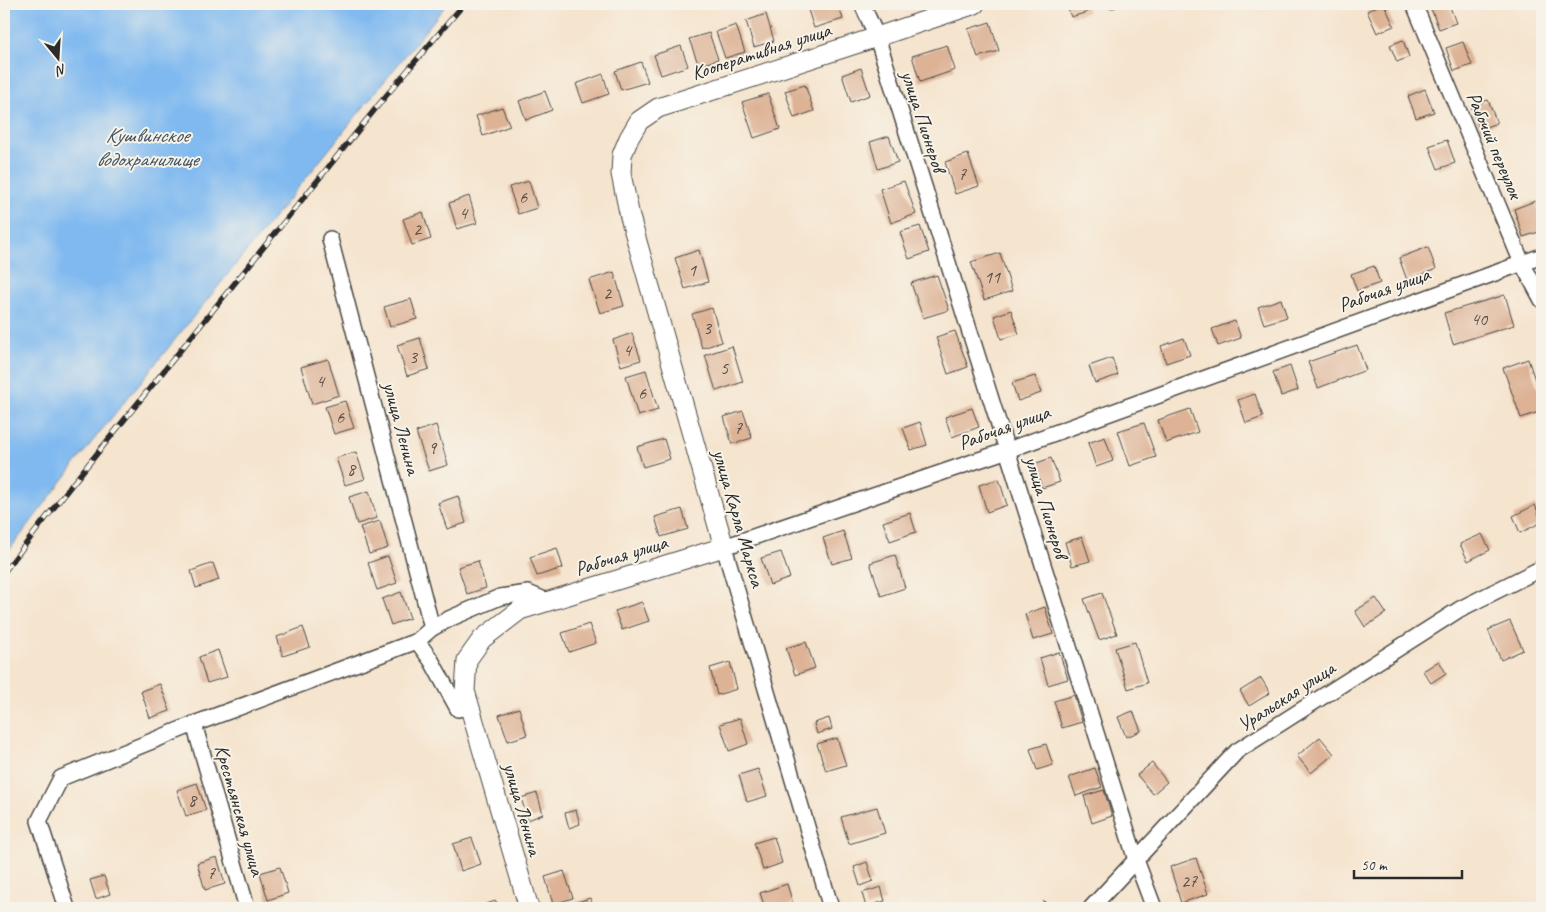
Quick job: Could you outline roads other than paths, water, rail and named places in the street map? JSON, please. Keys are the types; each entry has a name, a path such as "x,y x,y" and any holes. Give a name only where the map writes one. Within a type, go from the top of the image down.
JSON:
{"main road":[{"name":"Кооперативная улица","path":"629,138 639,121 658,108 976,4"},
{"name":"улица Карла Маркса","path":"629,138 622,155 621,174 630,217 724,548"},
{"name":"Рабочая улица","path":"482,639 520,610 724,548"},
{"name":"улица Ленина","path":"482,639 467,660 465,691 528,908"}],"street":[{"name":"улица Пионеров","path":"862,4 877,37 1136,860 1154,908"},
{"name":"Рабочий переулок","path":"1414,4 1522,263 1542,300"},
{"name":"улица Ленина","path":"330,239 432,628"},
{"name":"Рабочая улица","path":"724,548 1008,450 1542,256"},
{"name":"улица Карла Маркса","path":"724,548 831,908"},
{"name":"Уральская улица","path":"1091,908 1237,751 1460,609 1542,568"},
{"path":"67,908 39,821 60,778 194,724 417,641 432,628 500,597 528,593 547,602"},
{"path":"417,641 431,660 458,709 469,706"},
{"name":"Крестьянская улица","path":"194,724 247,908"}],"water":[{"name":"Кушвинское водохранилище","path":"4,4 447,4 92,442 4,557"}],"railway":[{"path":"4,572 70,487 385,97 464,4"}]}
